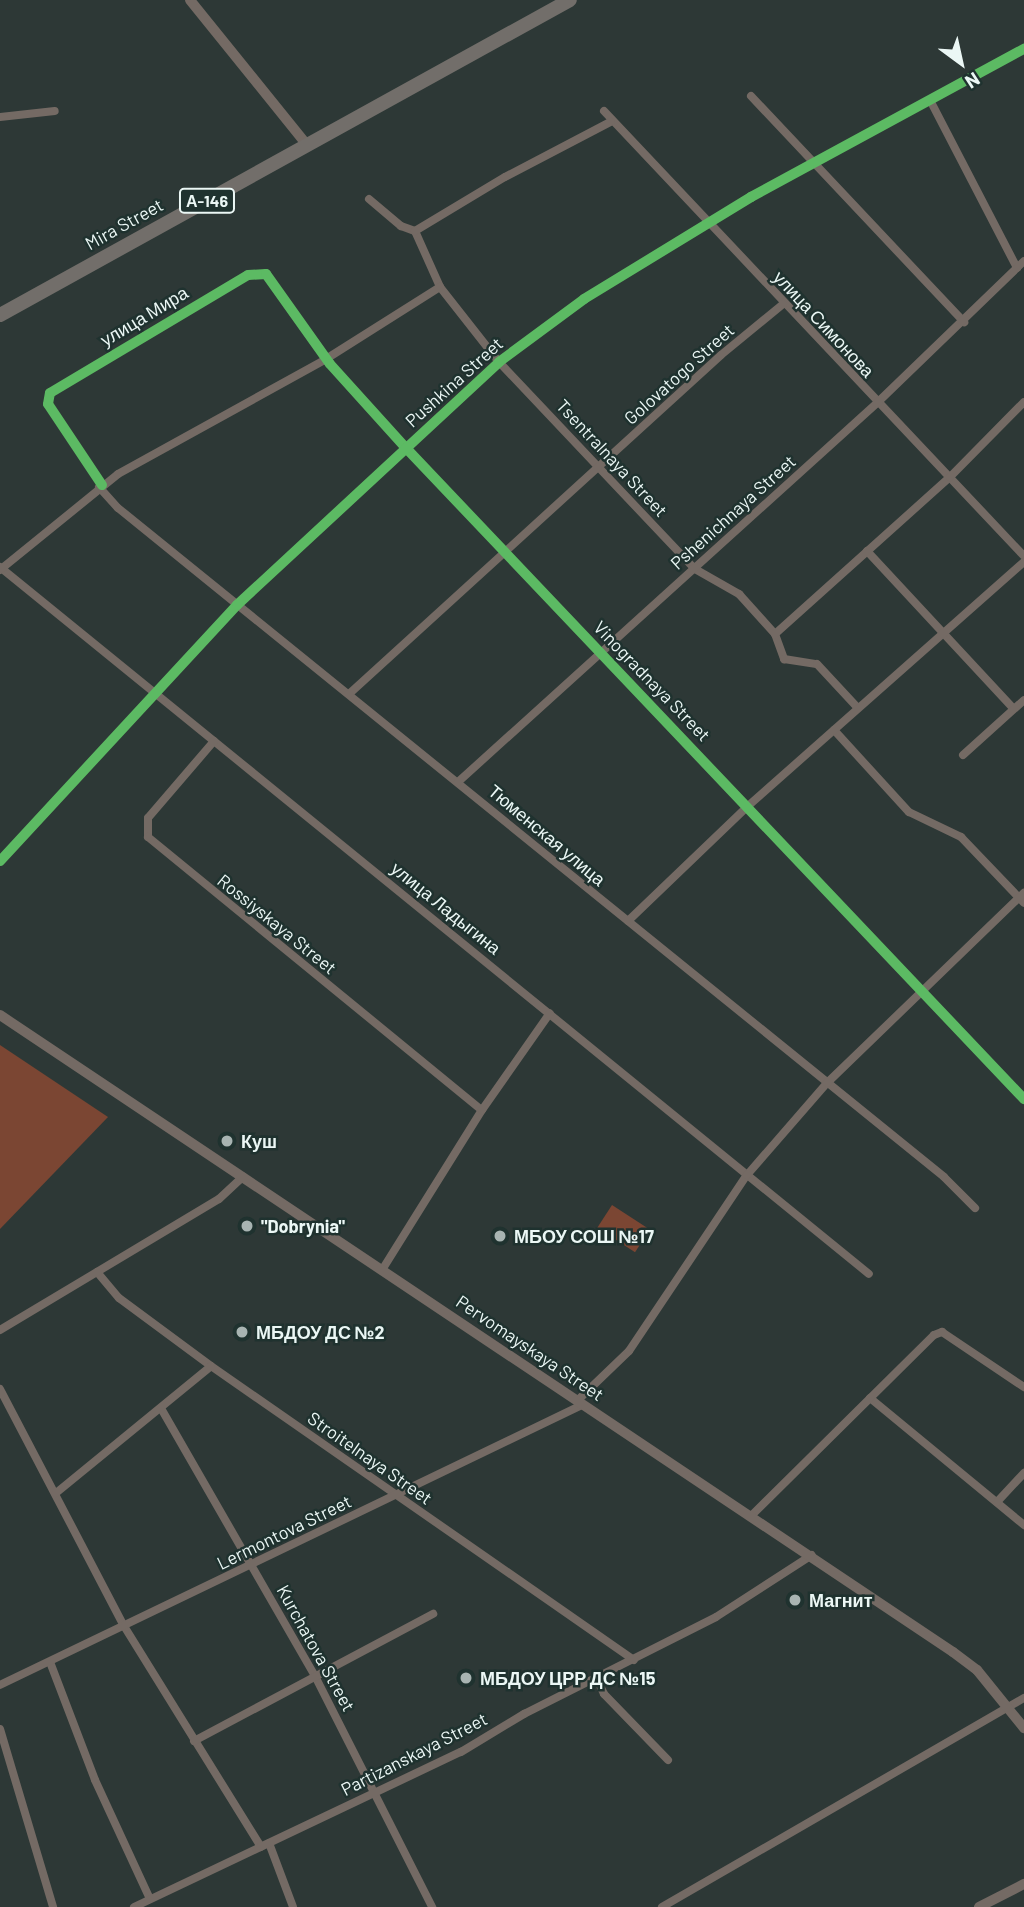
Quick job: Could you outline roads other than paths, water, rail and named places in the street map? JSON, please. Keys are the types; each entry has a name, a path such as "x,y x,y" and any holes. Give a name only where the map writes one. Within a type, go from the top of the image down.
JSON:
{"highway":[{"name":"Mira Street","path":"0,315 569,0"}],"street":[{"path":"190,0 307,145"},
{"name":"Pushkina Street","path":"0,861 237,605 499,362 584,299 751,197 816,165 1024,49"},
{"path":"751,96 964,322"},
{"path":"931,102 1022,263"},
{"path":"0,117 55,111"},
{"name":"улица Симонова","path":"604,111 610,122 1024,556"},
{"path":"369,199 401,226 415,231 505,177 610,122"},
{"name":"Tsentralnaya Street","path":"415,231 440,287 499,362 695,569 739,594 775,634 784,659 817,664 857,707"},
{"name":"Pshenichnaya Street","path":"458,782 964,322 1022,263"},
{"name":"улица Мира","path":"50,406 48,398 53,391 248,275 258,271 270,276"},
{"name":"Vinogradnaya Street","path":"270,276 326,359 406,448 748,806 922,995 1024,1099"},
{"path":"0,569 100,486 326,359 440,287"},
{"name":"Golovatogo Street","path":"349,694 783,304"},
{"path":"775,634 950,477 1024,401"},
{"name":"Тюменская улица","path":"50,406 100,486 237,605 944,1177 975,1208"},
{"path":"867,551 940,633 1013,708"},
{"path":"628,921 857,707 1024,562"},
{"name":"улица Ладыгина","path":"0,569 869,1274"},
{"path":"963,755 1024,699"},
{"path":"834,730 909,812 961,837 1022,898"},
{"name":"Rossiyskaya Street","path":"214,741 148,818 148,837 482,1110"},
{"name":"Lermontova Street","path":"0,1685 396,1496 579,1403 629,1351 747,1175 827,1083 1022,898"},
{"path":"382,1270 482,1110 550,1013"},
{"name":"Pervomayskaya Street","path":"0,1015 953,1651 1008,1707 1024,1728"},
{"path":"0,1330 219,1199 243,1177"},
{"name":"Stroitelnaya Street","path":"97,1272 119,1298 211,1366 634,1660"},
{"path":"751,1517 934,1335 942,1332 1024,1387"},
{"path":"56,1493 162,1409 211,1366"},
{"path":"0,1389 124,1626 194,1741 265,1845 293,1907"},
{"path":"870,1398 1024,1525"},
{"name":"Kurchatova Street","path":"162,1409 316,1678 432,1907"},
{"path":"997,1502 1024,1473"},
{"name":"Partizanskaya Street","path":"134,1907 374,1792 634,1660 716,1617 812,1556"},
{"path":"194,1741 433,1614"},
{"path":"50,1662 95,1780 150,1899"},
{"path":"597,1679 604,1694 667,1760"},
{"path":"662,1907 1024,1698"},
{"path":"0,1729 53,1907"},
{"path":"979,1907 1024,1884"}],"place":[{"name":"Куш","path":"227,1141"},
{"name":"\"Dobrynia\"","path":"247,1226"},
{"name":"МБОУ СОШ №17","path":"500,1236"},
{"name":"МБДОУ ДС №2","path":"242,1332"},
{"name":"Магнит","path":"795,1600"},
{"name":"МБДОУ ЦРР ДС №15","path":"466,1678"}]}
